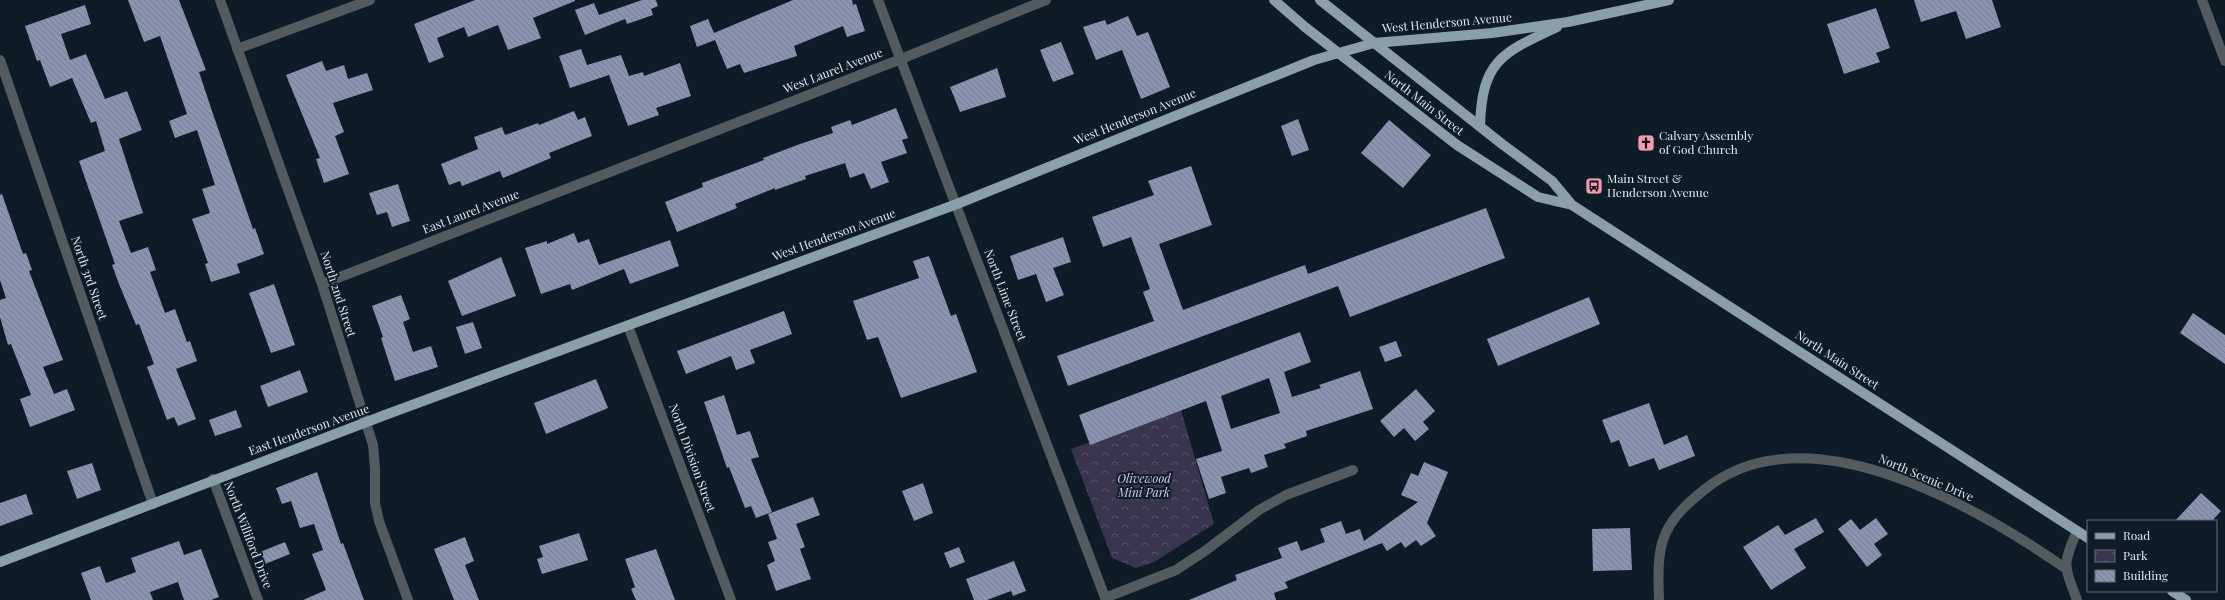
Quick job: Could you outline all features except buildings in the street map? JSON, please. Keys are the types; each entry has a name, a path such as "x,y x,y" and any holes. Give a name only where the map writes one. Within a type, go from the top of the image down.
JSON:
{"main road":[{"name":"North Main Street","path":"1274,0 1338,53 1432,127 1538,197 1572,205"},
{"name":"North Main Street","path":"1320,0 1480,126 1552,180 1572,205 2087,537"},
{"name":"West Henderson Avenue","path":"628,326 957,204 1160,121 1338,53 1374,43 1492,33 1568,22 1669,0"},
{"path":"1480,126 1482,97 1485,84 1492,69 1504,55 1568,22"},
{"name":"East Henderson Avenue","path":"0,562 153,504 213,479 628,326"},
{"path":"2174,592 2186,600"}],"street":[{"name":"North 2nd Street","path":"220,0 322,284 365,424 373,445 375,503 408,600"},
{"path":"237,49 370,0"},
{"name":"North Lime Street","path":"878,0 957,204 1106,599"},
{"name":"West Laurel Avenue","path":"629,164 901,59 1046,0"},
{"path":"2202,0 2225,61"},
{"name":"North 3rd Street","path":"0,60 153,504"},
{"name":"East Laurel Avenue","path":"322,284 629,164"},
{"name":"North Division Street","path":"628,326 731,600"},
{"name":"North Scenic Drive","path":"1659,600 1658,566 1661,543 1679,513 1711,484 1731,473 1769,460 1791,458 1860,465 1900,478 1947,498 2004,527 2065,568"},
{"path":"1106,599 1176,570 1205,551 1258,510 1279,499 1310,485 1353,470"},
{"name":"North Williford Drive","path":"213,479 258,600"},
{"path":"2077,531 2068,552 2065,568 2077,600"}],"green space":[{"name":"Olivewood Mini Park","path":"1181,410 1214,524 1154,562 1136,568 1112,558 1071,449"}],"place":[{"name":"Calvary Assembly of God Church","path":"1646,143"},
{"name":"Main Street & Henderson Avenue","path":"1594,186"}]}
